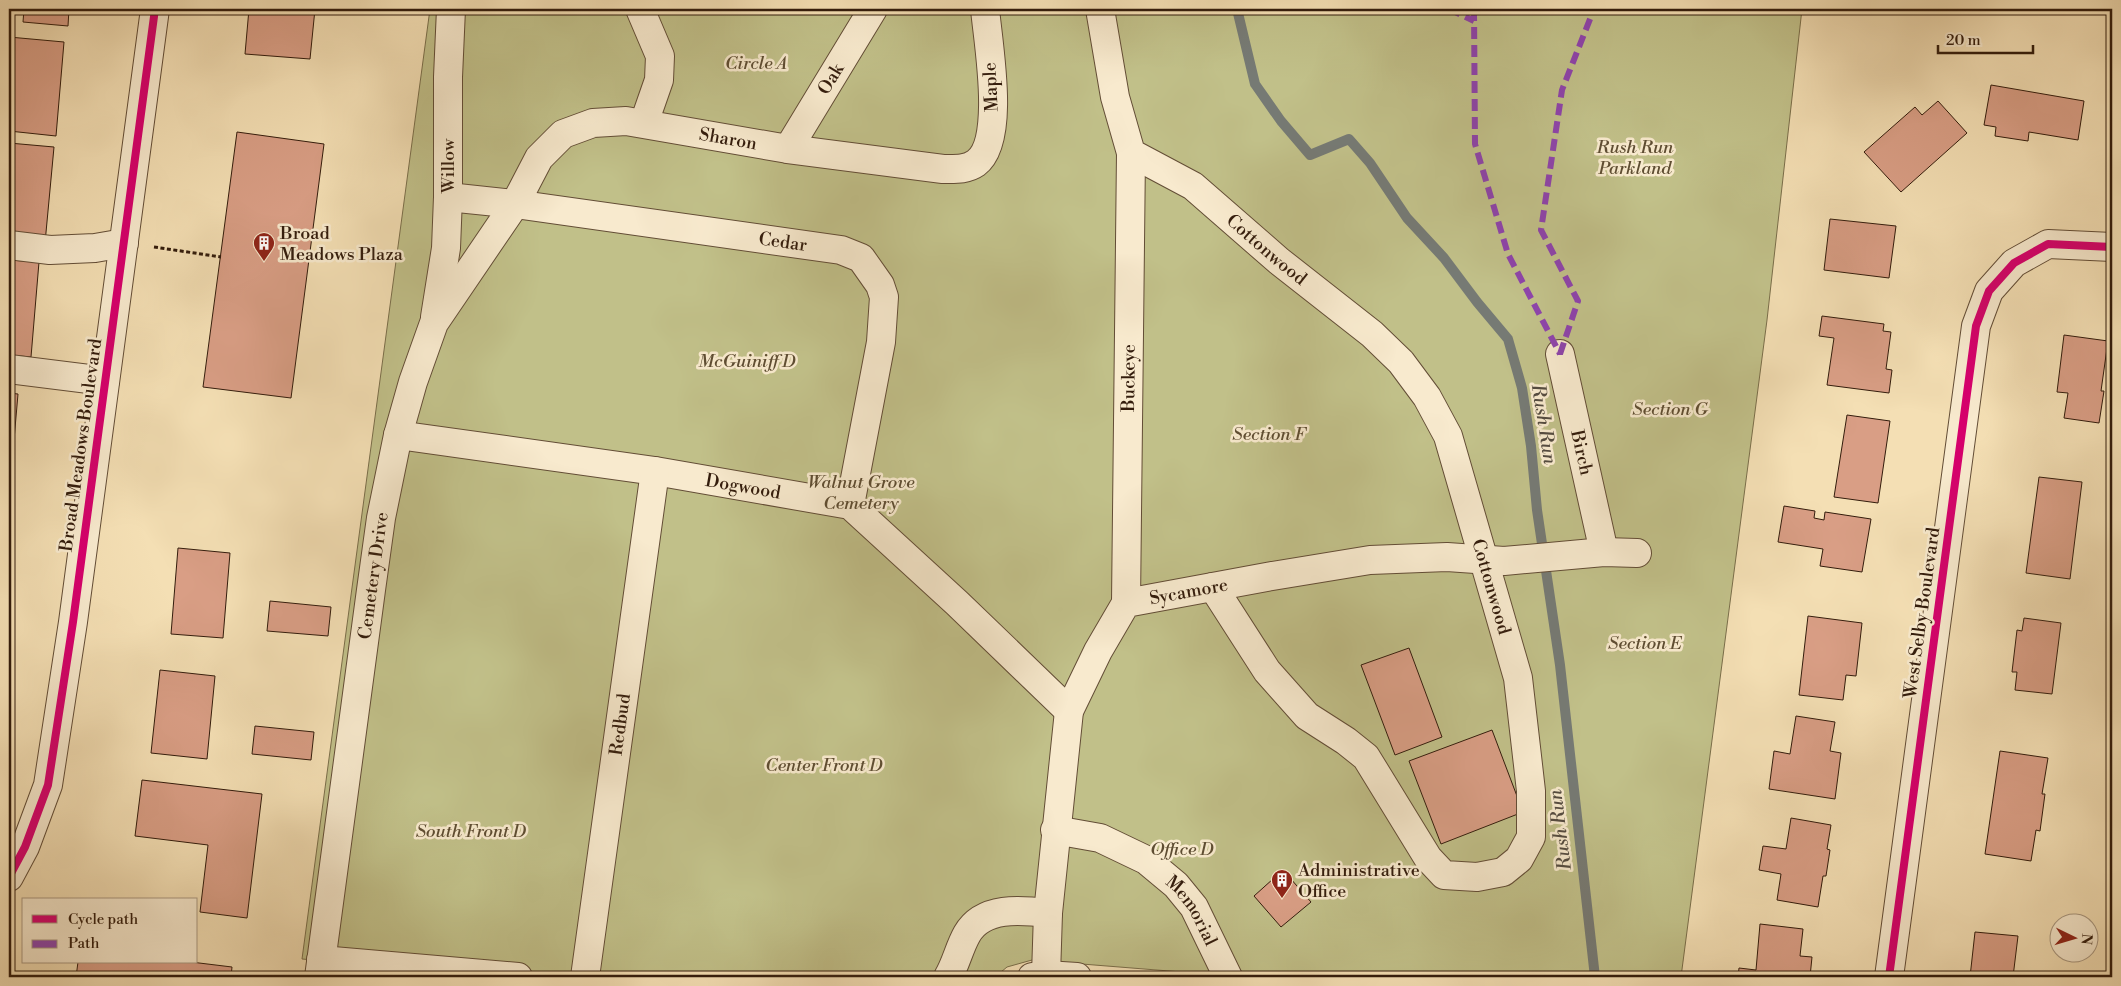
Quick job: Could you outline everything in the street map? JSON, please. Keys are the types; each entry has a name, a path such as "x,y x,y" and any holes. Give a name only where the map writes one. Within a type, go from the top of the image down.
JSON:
{"street":[{"name":"Broad Meadows Boulevard","path":"9,877 26,846 48,785 73,622 105,381 136,245 155,9"},
{"name":"Willow","path":"434,323 446,248 448,77 451,9"},
{"path":"640,9 660,56 659,80 644,123"},
{"name":"Oak","path":"788,148 873,9"},
{"name":"Maple","path":"978,162 991,140 994,109 985,9"},
{"path":"1100,9 1115,98 1131,153"},
{"name":"Sharon","path":"515,204 539,158 563,134 593,123 626,121 644,123 788,148 943,170 965,169 978,162"},
{"name":"Cottonwood","path":"1131,153 1193,186 1279,261 1372,334 1401,362 1427,397 1448,436 1518,678 1531,792 1532,837 1519,859 1503,872 1477,877 1444,875 1428,858 1366,757 1346,740 1307,716 1267,672 1213,587"},
{"name":"Buckeye","path":"1126,603 1131,153"},
{"name":"Cedar","path":"448,197 515,204 841,250 861,258 880,285 884,297 882,342 850,505"},
{"name":"Cemetery Drive","path":"320,969 375,563 398,435 413,382 434,323 515,204"},
{"name":"West Selby Boulevard","path":"1889,977 1976,326 1989,291 2014,263 2048,244 2112,247"},
{"path":"9,245 50,250 136,245"},
{"name":"Birch","path":"1560,354 1604,552"},
{"path":"9,369 105,381"},
{"name":"Dogwood","path":"398,435 655,471 850,505"},
{"name":"Redbud","path":"585,977 655,471"},
{"path":"850,505 957,603 1069,711"},
{"name":"Sycamore","path":"1039,976 1048,913 1055,830 1069,711 1098,651 1126,603 1370,560 1447,557 1504,561 1604,552 1637,554"},
{"name":"Memorial","path":"1055,830 1100,838 1146,860 1168,879 1194,907 1228,977"},
{"path":"948,977 967,933 984,917 1022,910 1048,913"},
{"path":"320,969 518,977"},
{"path":"1039,976 1077,977"}],"path":[{"path":"136,245 221,258"}],"green space":[{"name":"Walnut Grove Cemetery","path":"430,9 1802,9 1767,320 1681,977 1244,977 1032,960 1007,967 995,977 518,977 302,959"}],"building":[{"path":"24,9 69,9 68,26 23,22"},
{"path":"249,9 315,9 310,59 245,54"},
{"path":"9,37 64,42 56,136 9,131"},
{"path":"1991,85 2084,101 2078,140 2029,132 2028,141 1995,136 1996,127 1984,125"},
{"path":"1938,101 1967,133 1901,192 1864,152 1915,107 1922,115"},
{"name":"Broad Meadows Plaza","path":"237,132 324,144 291,398 203,387"},
{"path":"9,143 54,147 45,243 9,239"},
{"path":"1830,219 1896,226 1889,278 1824,270"},
{"path":"9,260 39,262 31,357 9,355"},
{"path":"1822,316 1884,324 1883,331 1891,332 1886,369 1892,370 1889,393 1827,385 1834,338 1819,336"},
{"path":"2064,335 2108,341 2101,391 2104,391 2099,423 2064,418 2068,393 2057,392"},
{"path":"9,393 18,394 14,440 9,440"},
{"path":"1847,415 1890,421 1878,503 1834,497"},
{"path":"2039,477 2082,482 2070,579 2026,573"},
{"path":"1784,506 1815,511 1814,518 1824,520 1825,512 1871,519 1862,572 1820,566 1823,549 1778,542"},
{"path":"178,548 230,553 223,638 171,634"},
{"path":"270,601 331,607 328,636 267,631"},
{"path":"1808,616 1862,623 1856,676 1846,675 1843,700 1799,695"},
{"path":"2024,618 2061,623 2052,694 2015,690 2017,672 2012,672 2017,630 2022,631"},
{"path":"1409,648 1442,737 1395,755 1361,665"},
{"path":"160,670 215,676 207,759 151,753"},
{"path":"1796,716 1835,722 1830,751 1841,753 1835,799 1769,789 1774,751 1790,754"},
{"path":"255,726 314,732 311,760 252,754"},
{"path":"1492,730 1523,812 1441,844 1409,761"},
{"path":"2000,751 2048,758 2042,794 2045,794 2040,831 2036,830 2031,861 1985,854"},
{"path":"142,780 262,794 247,918 200,912 208,845 135,836"},
{"path":"1791,818 1831,825 1827,849 1830,850 1826,876 1823,876 1818,907 1777,900 1781,874 1759,870 1763,846 1786,849"},
{"name":"Administrative Office","path":"1283,870 1311,902 1281,927 1254,896"},
{"path":"1760,924 1803,929 1800,956 1812,957 1810,977 1738,977 1739,968 1756,970"},
{"path":"1975,932 2018,936 2013,977 1970,977"},
{"path":"198,963 232,967 231,977 76,977 78,964"}],"waterway":[{"name":"Rush Run","path":"1237,9 1255,84 1281,121 1310,155 1349,139 1370,163 1407,218 1444,258 1508,339 1522,388 1531,446 1537,510 1560,665 1595,977"}],"marked path":[{"path":"1449,9 1474,21"},
{"path":"1474,9 1475,144 1508,254 1560,354"},
{"path":"1560,354 1578,301 1541,230 1562,90 1594,9"}],"cycle path":[{"path":"9,877 25,847 48,785 73,622 155,9"},
{"path":"1889,977 1976,326 1989,291 2014,263 2048,244 2112,247"}],"place":[{"name":"Broad Meadows Plaza","path":"264,262"},
{"name":"Administrative Office","path":"1282,899"}],"park label":[{"name":"Circle A","path":"756,63"},
{"name":"Rush Run Parkland","path":"1635,157"},
{"name":"McGuiniff D","path":"747,361"},
{"name":"Section G","path":"1670,409"},
{"name":"Section F","path":"1269,434"},
{"name":"Section E","path":"1645,643"},
{"name":"Center Front D","path":"824,765"},
{"name":"South Front D","path":"471,831"},
{"name":"Office D","path":"1182,849"}]}
